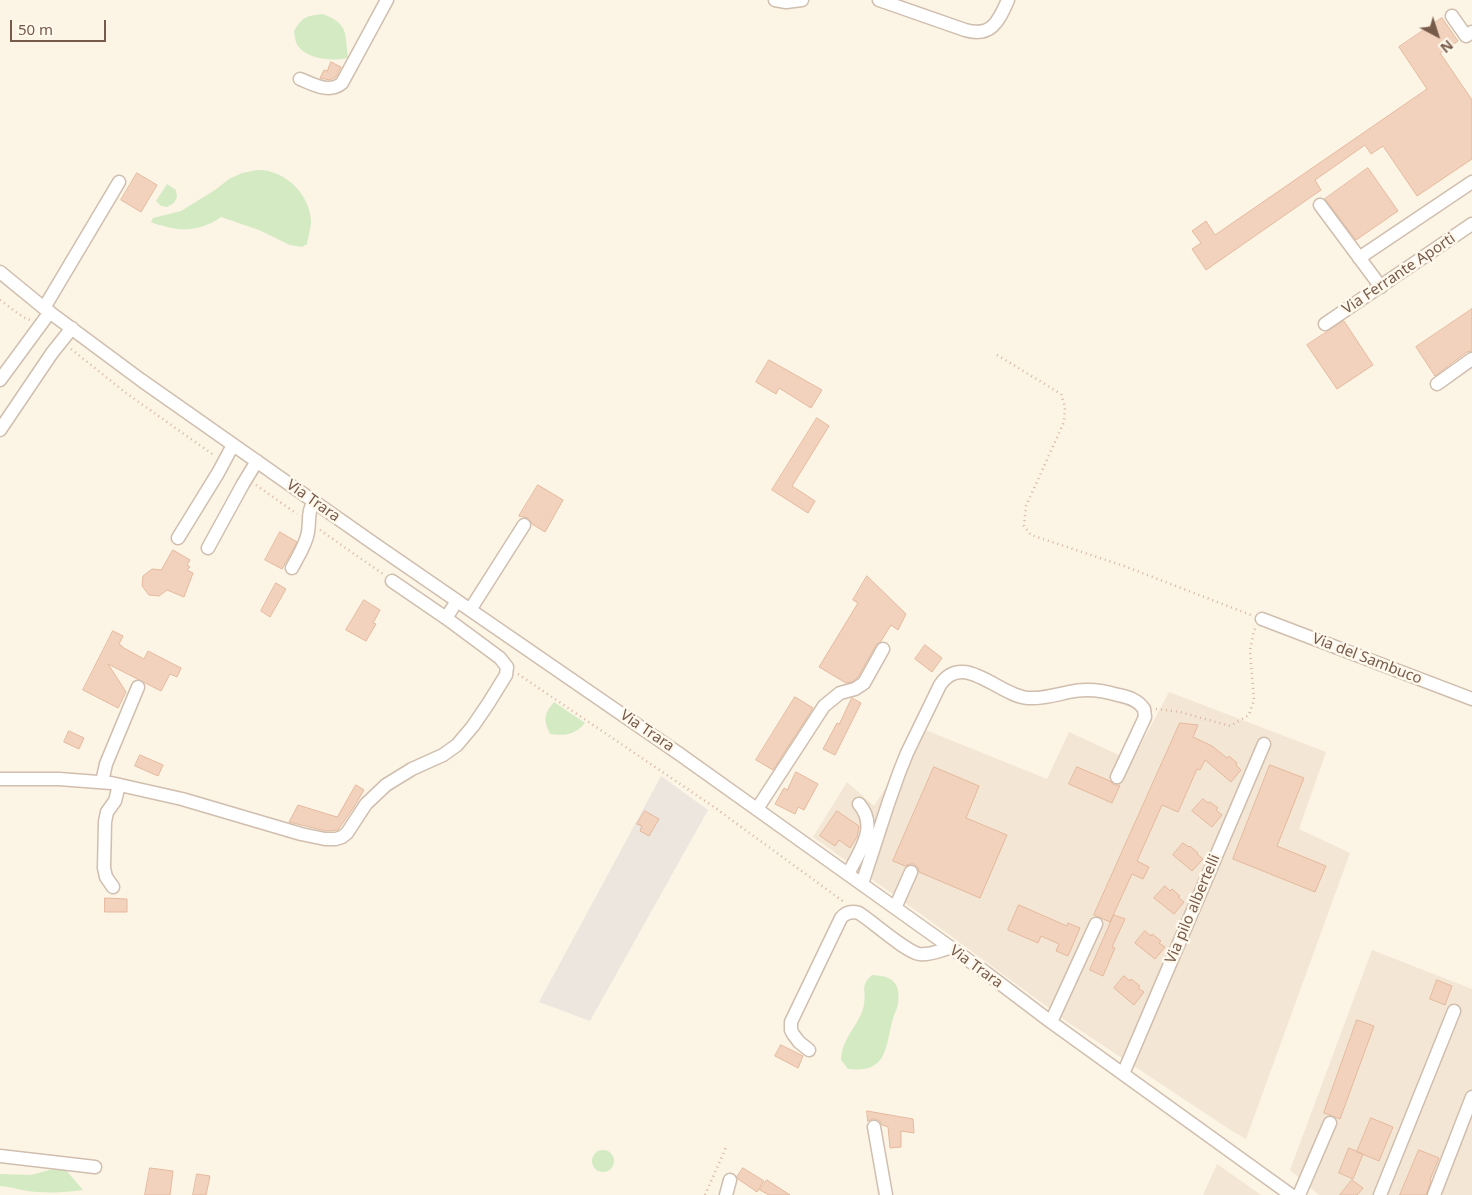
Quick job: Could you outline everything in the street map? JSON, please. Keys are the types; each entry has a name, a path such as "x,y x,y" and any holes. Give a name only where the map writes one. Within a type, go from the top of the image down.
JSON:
{"street":[{"path":"300,79 326,89 335,88 344,80 387,0"},
{"path":"775,0 786,2 802,0"},
{"path":"879,0 965,30 976,32 988,29 997,22 1008,0"},
{"path":"1452,16 1466,36 1472,32"},
{"path":"0,380 39,326 119,182"},
{"path":"1360,258 1472,182"},
{"path":"1320,205 1381,286"},
{"name":"Via Ferrante Aporti","path":"1325,324 1472,224"},
{"name":"Via Trara","path":"0,272 47,310 141,380 457,601 678,752 1291,1195"},
{"path":"0,430 72,328"},
{"path":"1437,384 1472,360"},
{"path":"178,538 233,445"},
{"path":"208,548 246,478 257,462"},
{"path":"292,568 305,542 309,529 308,514 314,501"},
{"path":"470,610 524,525"},
{"path":"0,779 59,779 102,782 182,799 301,834 329,839 339,838 347,832 362,810 381,789 412,768 443,756 457,745 473,726 506,676 507,667 500,658 392,581"},
{"path":"446,618 457,601"},
{"name":"Via del Sambuco","path":"1262,619 1472,699"},
{"path":"757,809 824,706 840,693 855,689 864,683 883,649"},
{"path":"862,884 907,753 943,679 950,674 959,671 968,672 1022,697 1038,698 1077,691 1100,690 1128,697 1140,704 1144,709 1144,722 1117,777"},
{"path":"102,782 106,764 138,687"},
{"name":"Via pilo albertelli","path":"1123,1074 1264,744"},
{"path":"113,888 106,877 104,868 105,822 107,812 115,801 119,785"},
{"path":"848,874 864,842 867,831 868,820 859,804"},
{"path":"895,908 911,872"},
{"path":"809,1050 793,1034 790,1026 792,1018 841,918 847,912 859,913 914,952 925,954 950,948"},
{"path":"1051,1022 1096,924"},
{"path":"1380,1195 1454,1011"},
{"path":"1434,1195 1472,1097"},
{"path":"1299,1195 1330,1123"},
{"path":"874,1127 886,1195"},
{"path":"0,1156 95,1167"},
{"path":"726,1195 730,1180"}],"path":[{"path":"0,300 23,318 31,320 39,326"},
{"path":"61,341 126,392 224,462"},
{"path":"997,355 1061,394 1065,407 1064,422 1026,506 1024,526 1031,535 1124,566 1262,619 1254,630 1250,651 1254,700 1249,715 1230,726 1180,712 1144,709"},
{"path":"246,478 392,581"},
{"path":"507,667 714,807 844,901 851,912"},
{"path":"705,1195 726,1145"}],"shaded area":[{"path":"1169,692 1326,752 1299,829 1350,853 1246,1139 1069,1023 813,837 847,782 874,806 923,729 1047,779 1069,732 1132,761"},
{"path":"661,776 708,810 590,1021 539,1002"},
{"path":"1372,950 1472,989 1472,1195 1319,1195 1290,1170"},
{"path":"1217,1164 1261,1195 1203,1195"}],"green space":[{"path":"323,14 342,26 346,36 348,58 329,59 315,57 302,51 297,44 294,31 300,22 309,16"},
{"path":"257,170 277,174 294,185 301,193 310,211 311,227 307,244 302,247 290,245 259,230 221,217 202,227 188,229 174,228 151,222 153,218 181,211 229,179 242,173"},
{"path":"167,184 176,190 177,197 174,203 167,207 161,206 156,201"},
{"path":"554,702 585,723 569,734 550,734 546,724 546,717 548,710"},
{"path":"872,975 890,979 898,990 899,996 888,1042 882,1058 877,1064 861,1069 848,1069 841,1060 842,1052 862,1011 865,999 865,986"},
{"path":"603,1150 613,1157 614,1161 607,1171 603,1172 593,1165 592,1161 599,1151"},
{"path":"65,1169 83,1190 34,1192 0,1186 0,1174 31,1175 49,1170"}],"building":[{"path":"1442,18 1458,41 1440,53 1472,100 1472,159 1417,196 1383,146 1371,154 1365,145 1315,180 1321,190 1206,270 1192,249 1201,243 1192,231 1206,221 1215,235 1427,89 1399,47"},
{"path":"331,62 341,67 336,77 330,80 320,78 324,70 327,71"},
{"path":"1368,168 1398,211 1356,240 1325,199"},
{"path":"137,173 157,185 141,212 121,200"},
{"path":"1472,309 1472,351 1467,352 1435,376 1416,347"},
{"path":"1344,321 1373,365 1337,389 1307,345"},
{"path":"769,360 822,390 811,408 779,388 776,394 756,382"},
{"path":"817,418 829,426 792,486 815,501 808,513 772,490"},
{"path":"538,485 563,500 545,532 532,524 528,518 519,516"},
{"path":"280,532 297,542 282,569 265,560"},
{"path":"173,550 190,560 187,565 190,567 187,570 193,573 184,597 167,590 159,596 149,595 142,586 143,576 152,569 161,570"},
{"path":"867,576 906,614 898,630 891,625 881,641 876,645 858,677 852,682 846,683 819,667 858,603 853,600"},
{"path":"276,583 286,589 270,617 261,611"},
{"path":"364,600 380,610 373,623 376,624 366,641 346,630"},
{"path":"113,631 123,636 119,644 122,647 144,659 148,651 181,668 177,677 170,674 161,691 108,664 126,692 118,708 83,690"},
{"path":"925,645 942,658 932,672 915,659"},
{"path":"795,697 813,708 773,770 756,760"},
{"path":"852,698 861,703 835,755 823,749 837,723 839,724"},
{"path":"1180,723 1198,725 1193,737 1212,746 1227,758 1229,756 1237,763 1236,765 1241,770 1231,782 1205,760 1200,770 1197,769 1178,812 1162,805 1137,861 1149,867 1143,879 1132,874 1110,922 1094,915"},
{"path":"69,731 84,738 79,749 64,742"},
{"path":"140,755 163,765 158,776 135,766"},
{"path":"1270,765 1304,778 1277,846 1326,866 1315,892 1233,859"},
{"path":"934,767 979,786 966,818 1007,835 980,898 919,872 914,864 905,866 893,861"},
{"path":"1077,767 1110,781 1114,785 1120,785 1112,803 1069,784"},
{"path":"796,772 818,784 804,810 798,807 795,814 775,804 784,788 787,790"},
{"path":"356,785 364,790 338,830 326,831 289,822 298,805 337,817"},
{"path":"1203,799 1218,808 1216,810 1222,815 1212,827 1192,811"},
{"path":"645,811 659,819 649,836 640,831 642,826 637,824"},
{"path":"837,811 859,826 857,837 850,848 839,840 835,846 820,836"},
{"path":"1183,843 1190,846 1203,859 1192,871 1173,855"},
{"path":"1165,886 1170,891 1172,889 1184,902 1174,914 1154,898"},
{"path":"105,898 127,899 127,912 105,912"},
{"path":"1019,905 1067,926 1068,923 1080,928 1068,956 1056,951 1059,944 1041,936 1038,943 1008,930"},
{"path":"1114,915 1125,919 1112,947 1115,948 1103,976 1090,970"},
{"path":"1145,931 1161,941 1159,943 1165,947 1155,959 1135,943"},
{"path":"1124,976 1140,986 1138,988 1144,992 1134,1005 1114,988"},
{"path":"1437,980 1452,986 1445,1005 1430,999"},
{"path":"1357,1020 1374,1026 1340,1119 1324,1113"},
{"path":"781,1045 803,1056 798,1068 775,1056"},
{"path":"867,1111 913,1119 914,1133 901,1131 901,1147 890,1148 888,1127 882,1125 876,1119 868,1121"},
{"path":"1371,1118 1393,1127 1379,1161 1357,1152"},
{"path":"1349,1148 1363,1154 1353,1179 1339,1173"},
{"path":"1419,1150 1439,1158 1426,1195 1400,1195"},
{"path":"150,1168 173,1171 170,1195 145,1195"},
{"path":"743,1168 764,1181 757,1192 738,1179 737,1177"},
{"path":"197,1174 210,1176 206,1195 193,1195"},
{"path":"767,1180 790,1195 769,1195 760,1190"},
{"path":"1352,1180 1363,1188 1357,1195 1340,1195"}]}
